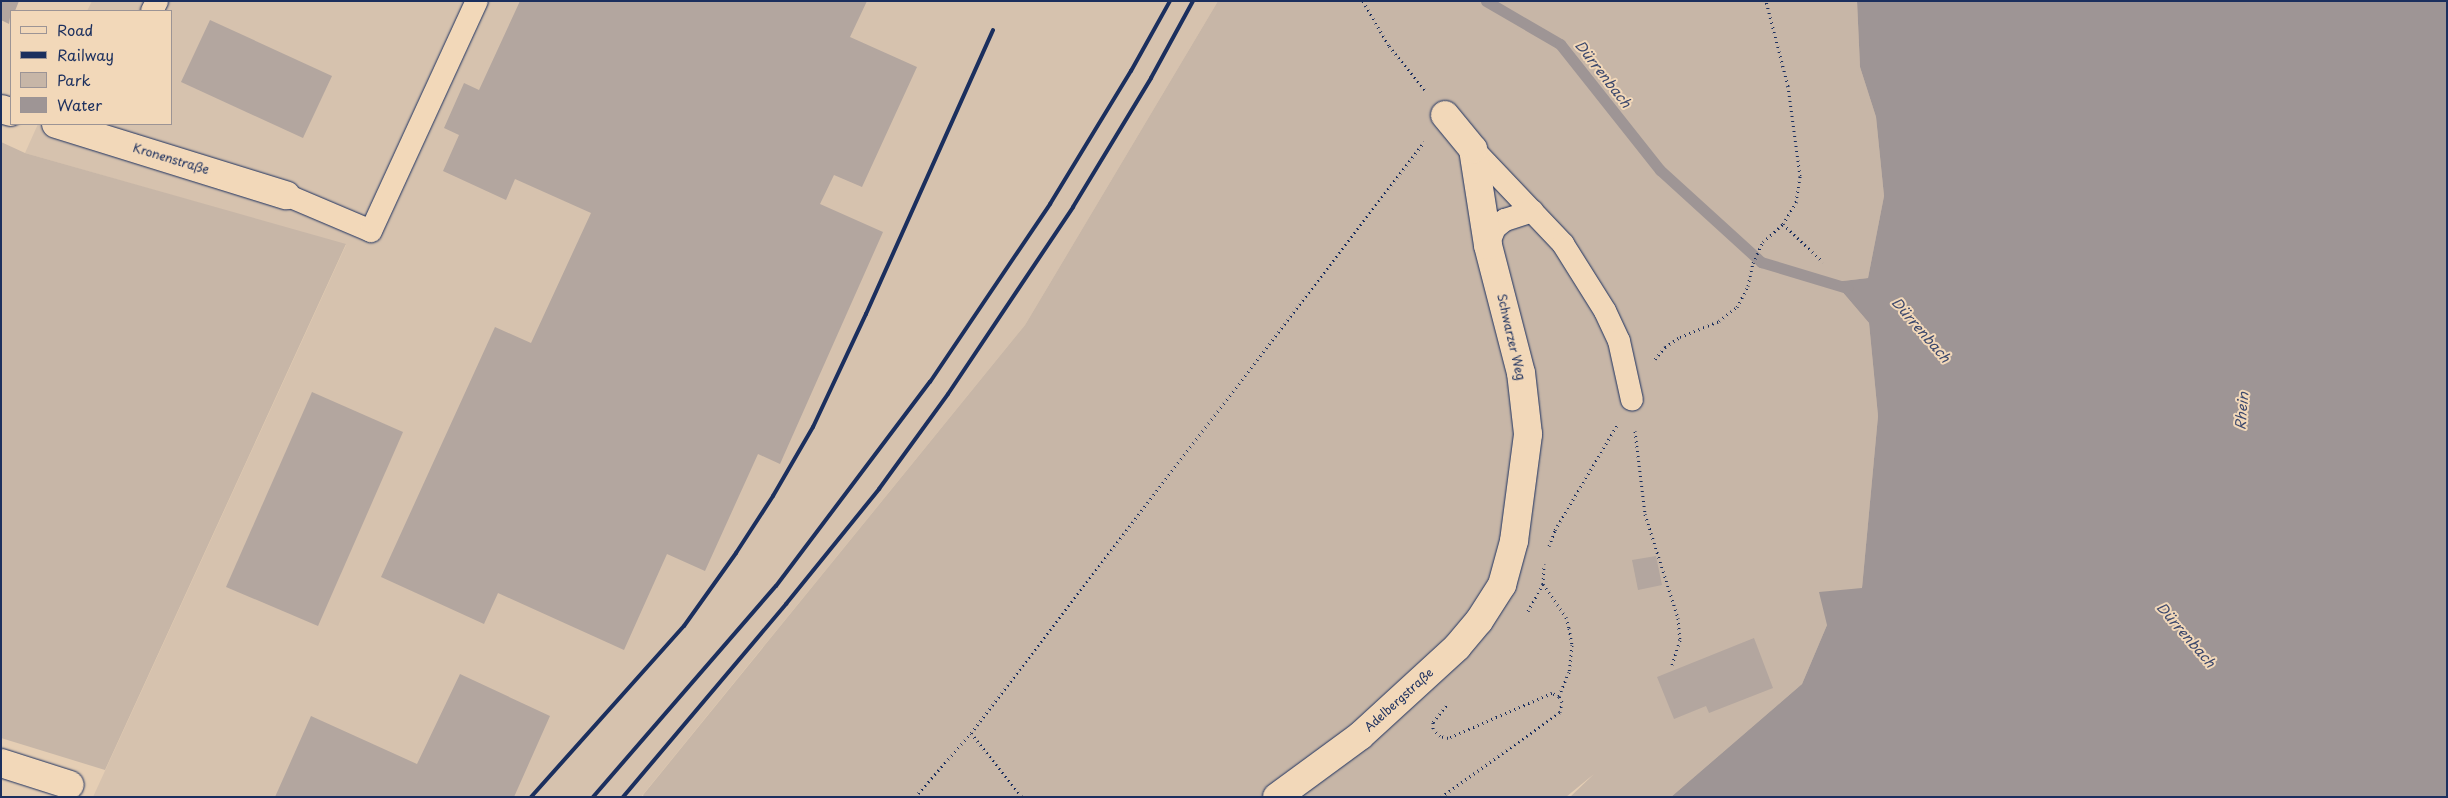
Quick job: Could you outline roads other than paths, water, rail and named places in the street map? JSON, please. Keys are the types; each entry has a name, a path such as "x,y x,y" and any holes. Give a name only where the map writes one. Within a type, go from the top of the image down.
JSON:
{"street":[{"path":"1445,115 1473,149"},
{"name":"Kronenstraße","path":"63,125 100,130 286,195"},
{"name":"Schwarzer Weg","path":"1473,149 1488,245 1521,373 1528,434 1514,541 1502,585"},
{"name":"Adelbergstraße","path":"1277,797 1360,736 1457,647 1478,621 1502,585"},
{"path":"1,763 70,785"}],"lane":[{"path":"286,195 371,231 477,1"},
{"path":"1473,149 1563,244 1605,311 1619,340 1631,392"},
{"path":"1488,245 1495,228 1505,220 1533,211"}],"water":[{"name":"Rhein","path":"1857,1 2447,1 2447,797 1671,797 1802,684 1827,625 1819,592 1862,588 1878,416 1869,323 1834,282 1868,278 1884,196 1876,117 1860,67"}],"waterway":[{"name":"Dürrenbach","path":"1486,1 1560,44 1660,170 1761,262 1847,288"}],"railway":[{"path":"593,797 776,586 930,382 1050,204 1131,71 1170,1"},
{"path":"623,797 786,604 879,489 948,394 1073,207 1151,78 1193,1"},
{"path":"531,797 684,626 736,553 773,496 813,427 866,314 993,30"}]}
